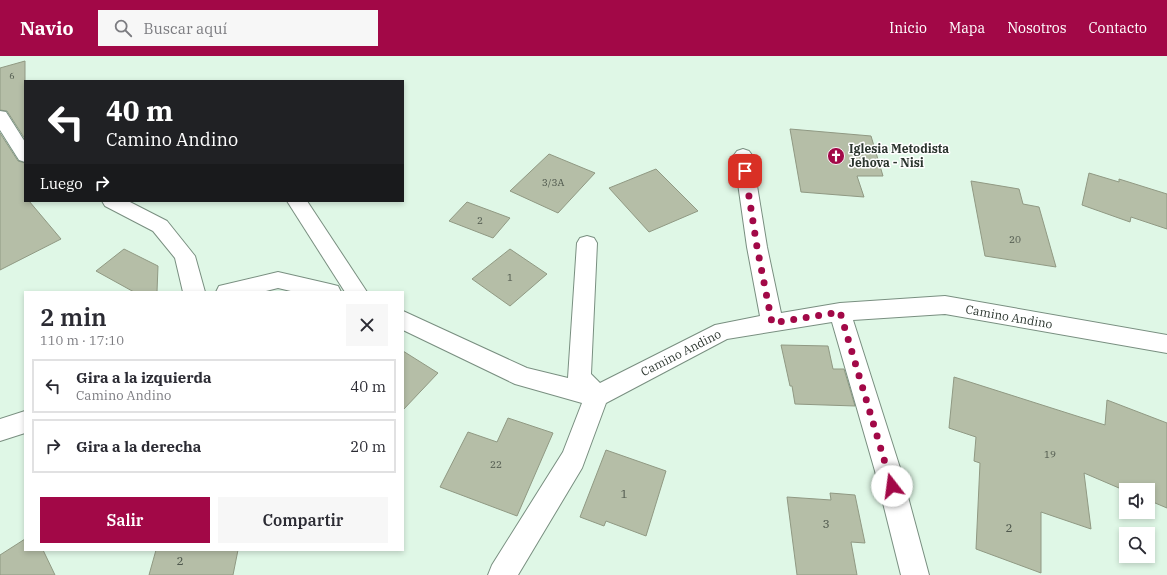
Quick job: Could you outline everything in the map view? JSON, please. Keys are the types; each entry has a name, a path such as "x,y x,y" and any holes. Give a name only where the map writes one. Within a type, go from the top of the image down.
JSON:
{"street":[{"path":"0,116 24,154"},
{"path":"743,155 757,247 772,323"},
{"path":"114,202 160,226 185,256 194,291"},
{"path":"298,202 355,291"},
{"path":"587,243 579,377 597,396"},
{"path":"231,291 278,280 326,291"},
{"name":"Camino Andino","path":"597,396 723,331 840,312 945,305 1167,344"},
{"path":"840,312 888,471 915,575"},
{"path":"404,320 523,377 597,396"},
{"path":"502,575 573,459 597,396"},
{"path":"0,430 24,422"}],"building":[{"path":"25,61 24,137 7,111 0,110 0,68"},
{"name":"Iglesia Metodista Jehova - Nisi","path":"790,129 871,136 883,176 857,176 864,197 801,192"},
{"path":"0,133 18,161 24,163 24,202 30,202 61,239 0,270"},
{"path":"549,154 595,173 558,213 510,191"},
{"path":"656,169 698,211 649,232 609,188"},
{"path":"1089,173 1119,182 1119,179 1167,194 1167,229 1131,217 1130,222 1082,205"},
{"path":"971,181 1019,189 1023,204 1039,207 1056,267 985,256"},
{"path":"467,202 510,218 493,238 449,221"},
{"path":"124,249 158,266 157,291 132,291 96,271"},
{"path":"510,249 547,274 510,306 472,279"},
{"path":"781,345 828,346 833,369 844,369 855,406 795,404 792,386 790,386"},
{"path":"404,352 438,373 404,409"},
{"path":"954,377 1105,425 1107,400 1167,423 1167,508 1155,503 1155,483 1119,483 1119,488 1084,473 1091,529 1041,512 1041,573 976,549 980,463 974,461 976,437 949,428"},
{"path":"508,418 553,433 517,516 440,487 468,432 497,442"},
{"path":"606,450 666,471 646,536 606,521 604,526 580,517"},
{"path":"830,493 855,495 865,543 851,542 857,575 797,575 787,497 831,500"},
{"path":"24,540 24,551 43,551 55,575 0,575 0,555"},
{"path":"156,551 238,551 233,575 149,575"}],"place":[{"name":"Iglesia Metodista Jehova - Nisi","path":"836,156"}],"route":[{"path":"745,171 757,247 772,323 840,312 892,486"}]}
